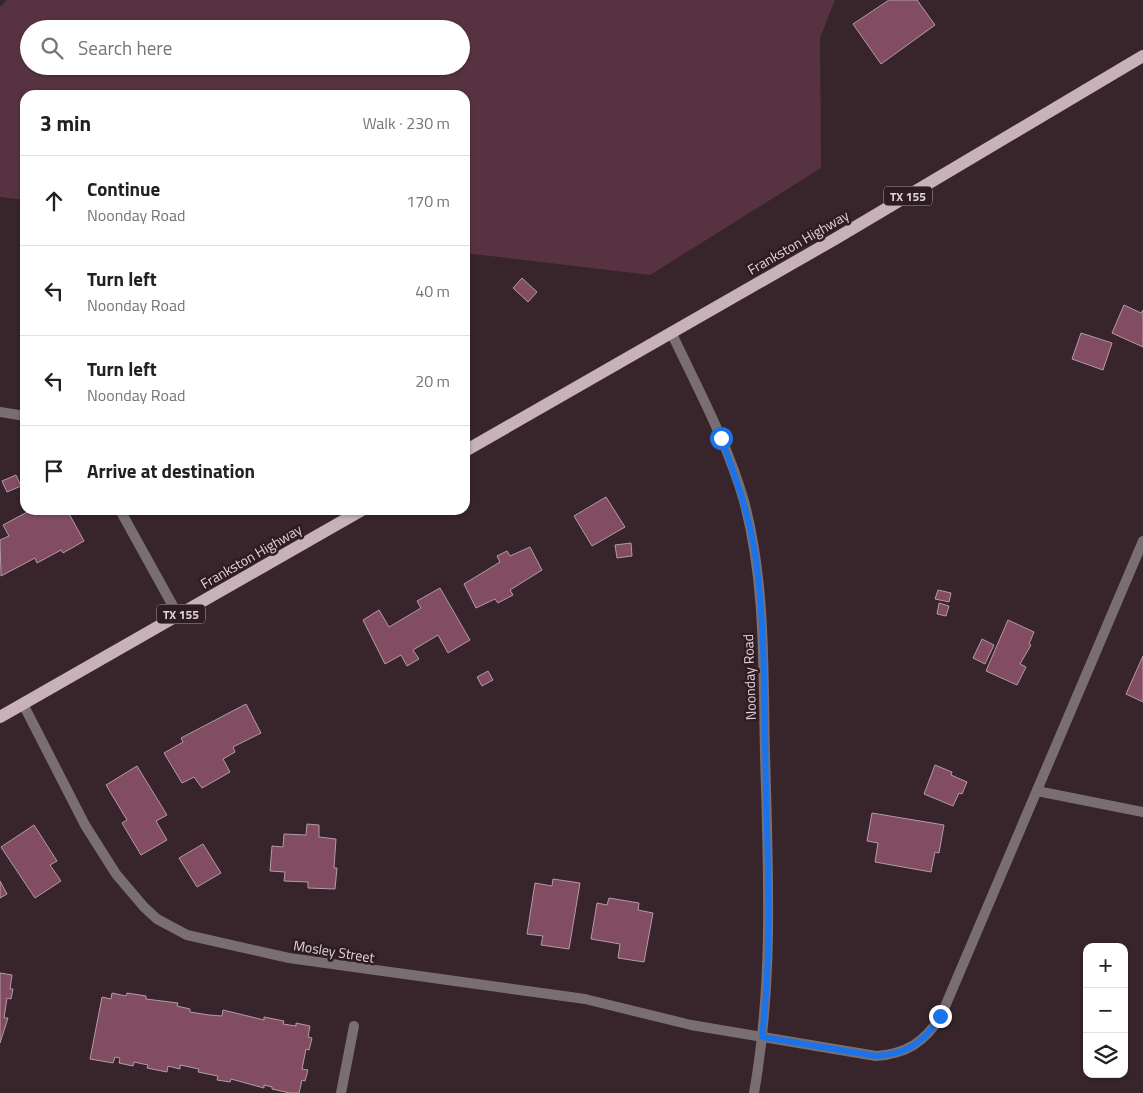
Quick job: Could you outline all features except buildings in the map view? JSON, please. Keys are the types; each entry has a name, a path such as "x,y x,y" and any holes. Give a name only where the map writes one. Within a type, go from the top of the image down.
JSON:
{"main road":[{"name":"Frankston Highway","path":"470,448 1009,137 1143,56"},
{"name":"Frankston Highway","path":"0,717 353,515"}],"street":[{"name":"Noonday Road","path":"671,332 721,438 747,517 757,568 762,635 769,919 768,978 754,1093"},
{"path":"0,412 20,415"},
{"path":"123,515 178,615"},
{"path":"762,1037 876,1056 903,1051 925,1038 940,1016 1143,542"},
{"name":"Mosley Street","path":"23,704 85,825 116,874 144,907 157,919 187,935 289,958 585,999 665,1019 762,1037"},
{"path":"1036,791 1143,812"},
{"path":"341,1093 354,1026"}],"shaded area":[{"path":"7,0 835,0 820,38 821,168 650,275 470,254 470,90 20,90 20,199 0,197 0,7"}],"route":[{"path":"721,438 743,501 751,533 757,568 762,635 769,919 766,1005 762,1037 876,1056 890,1055 916,1045 925,1038 933,1029 940,1016"}]}
